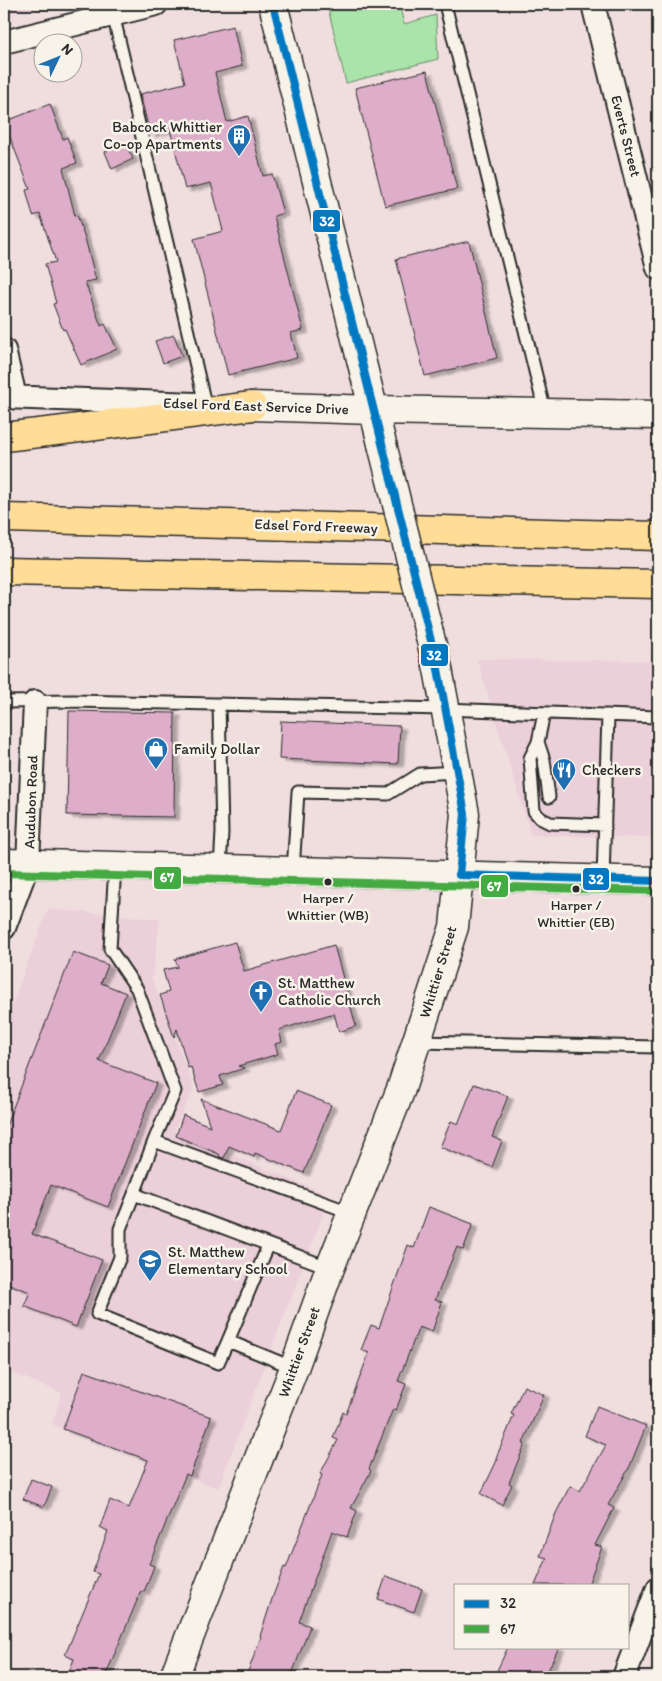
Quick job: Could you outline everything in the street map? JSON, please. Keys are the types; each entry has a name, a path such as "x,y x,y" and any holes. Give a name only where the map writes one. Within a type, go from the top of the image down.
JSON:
{"highway":[{"path":"4,436 252,406"},
{"name":"Edsel Ford Freeway","path":"4,518 658,536"},
{"path":"4,571 658,584"}],"street":[{"path":"4,42 156,4"},
{"name":"Whittier Street","path":"174,1677 294,1368 330,1268 401,1089 454,927 465,814 438,669 273,4"},
{"name":"Everts Street","path":"593,4 658,268"},
{"path":"4,350 9,397"},
{"name":"Edsel Ford East Service Drive","path":"9,397 373,410 658,415"},
{"name":"Audubon Road","path":"4,928 16,864 35,702"},
{"path":"16,864 658,881"},
{"path":"624,1677 658,1588"}],"lane":[{"path":"445,4 545,413"},
{"path":"113,14 205,404"},
{"path":"4,702 219,704 658,717"},
{"path":"219,704 222,832 220,869"},
{"path":"544,713 538,742 530,758 534,811 540,818 550,823 605,825"},
{"path":"603,880 608,715"},
{"path":"538,742 544,760 548,797"},
{"path":"293,871 298,792 388,794 420,774 457,772"},
{"path":"549,813 559,824"},
{"path":"115,866 110,949 137,989 175,1091 120,1229 120,1257 97,1314 218,1363 268,1246"},
{"path":"416,1042 658,1047"},
{"path":"154,1141 352,1213"},
{"path":"134,1194 330,1268"},
{"path":"228,1341 294,1368"}],"shaded area":[{"path":"4,4 50,4 4,15"},
{"path":"477,659 658,661 658,838 531,835"},
{"name":"St. Matthew Elementary School","path":"48,909 160,919 152,979 194,1088 174,1130 330,1196 218,1488 52,1424 62,1393 4,1369 4,1026"}],"green space":[{"path":"327,4 399,4 404,24 436,15 438,59 346,83"}],"building":[{"path":"233,26 242,66 215,73 227,122 248,116 263,176 272,174 283,213 274,216 303,330 291,333 297,358 228,375 194,239 223,231 211,183 185,189 170,129 150,134 140,94 185,83 174,40"},
{"path":"427,71 457,189 385,206 355,88"},
{"path":"50,104 63,139 67,137 77,163 63,168 75,216 77,215 85,238 96,280 85,282 101,326 105,324 117,349 81,365 65,329 63,330 53,304 56,303 45,264 56,262 40,214 33,216 26,190 30,189 4,122"},
{"path":"125,143 133,159 112,169 105,152"},
{"path":"469,241 497,358 425,376 396,259"},
{"path":"174,335 182,356 163,363 155,341"},
{"path":"69,711 175,713 174,817 67,815"},
{"path":"281,721 400,726 398,764 279,759"},
{"name":"St. Matthew Catholic Church","path":"235,942 244,971 334,945 356,1026 339,1032 334,1013 279,1030 282,1042 275,1044 278,1054 238,1066 245,1068 220,1076 223,1085 199,1092 191,1067 188,1068 177,1029 174,1037 160,995 169,992 163,970 178,967 175,959"},
{"path":"73,952 108,965 101,983 126,993 99,1061 156,1083 108,1207 51,1185 32,1234 102,1260 76,1327 24,1306 30,1292 4,1282 4,1131"},
{"path":"474,1084 508,1096 492,1137 502,1141 492,1167 440,1147 451,1121 458,1124"},
{"path":"296,1091 331,1105 304,1173 255,1153 254,1157 229,1146 224,1158 220,1157 219,1154 176,1136 183,1115 210,1126 201,1099 281,1130"},
{"path":"429,1207 473,1224 463,1250 457,1247 435,1300 442,1302 432,1332 419,1327 398,1381 406,1384 396,1410 393,1409 369,1469 371,1471 351,1508 357,1511 347,1537 332,1531 299,1622 310,1626 291,1677 246,1677 284,1567 286,1568 322,1475 320,1474 338,1440 333,1438 343,1412 346,1414 369,1353 361,1350 371,1325 379,1328 408,1245 414,1248"},
{"path":"84,1371 211,1417 190,1476 186,1474 149,1564 154,1566 144,1592 141,1591 105,1677 67,1677 74,1659 65,1655 99,1574 93,1572 108,1531 100,1527 110,1500 129,1508 148,1460 63,1429"},
{"path":"524,1386 544,1395 523,1443 525,1444 509,1483 512,1485 502,1505 481,1494 498,1458 496,1458 514,1415 511,1414"},
{"path":"597,1406 646,1426 630,1466 608,1505 614,1508 595,1545 602,1547 588,1584 535,1584 547,1558 540,1556 556,1513 570,1486 580,1491 606,1445 585,1436"},
{"path":"31,1479 52,1487 44,1507 23,1499"},
{"path":"386,1576 422,1589 414,1612 378,1599"},
{"path":"508,1648 559,1648 545,1677 494,1677"}],"transit line":[{"name":"32","path":"273,4 438,669 465,814 459,875"},
{"name":"67","path":"4,873 658,891"},
{"name":"32","path":"459,875 658,881"}],"place":[{"name":"Babcock Whittier Co-op Apartments","path":"239,157"},
{"name":"Family Dollar","path":"156,770"},
{"name":"Checkers","path":"564,791"},
{"name":"Harper / Whittier (WB)","path":"328,882"},
{"name":"Harper / Whittier (EB)","path":"576,889"},
{"name":"St. Matthew Catholic Church","path":"261,1013"},
{"name":"St. Matthew Elementary School","path":"150,1282"}]}
